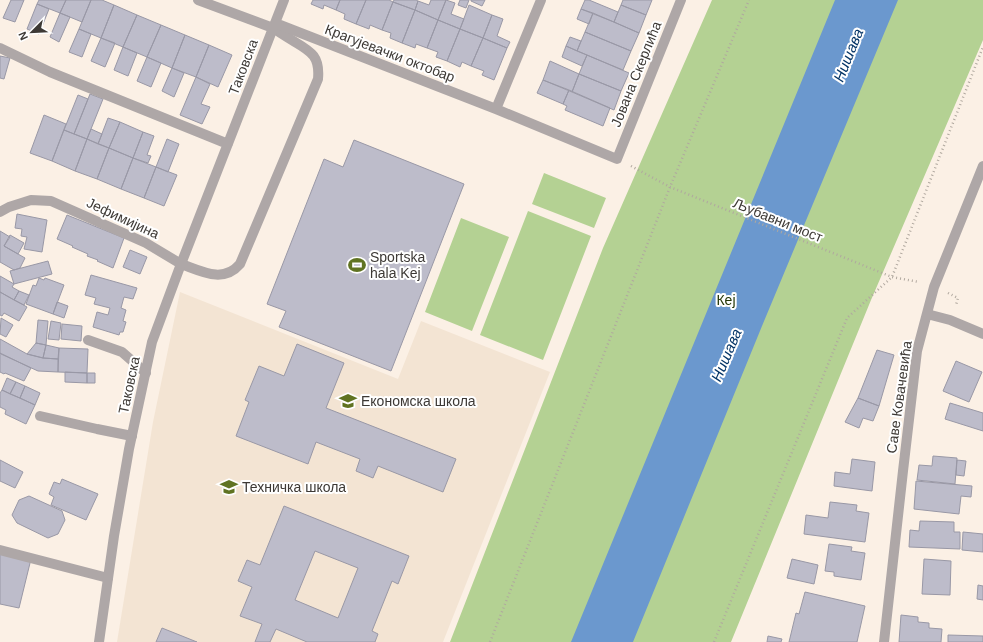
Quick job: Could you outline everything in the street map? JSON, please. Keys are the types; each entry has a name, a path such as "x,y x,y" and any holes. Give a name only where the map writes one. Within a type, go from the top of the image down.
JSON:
{"street":[{"name":"Крагујевачки октобар","path":"198,0 274,26 496,109 617,159"},
{"name":"Таковска","path":"99,642 115,528 129,449 152,342 284,0"},
{"path":"496,109 541,0"},
{"name":"Јована Скерлића","path":"617,159 681,0"},
{"name":"Јефимијина","path":"0,212 31,200 51,201 146,243 181,264 214,275 228,274 235,270 240,264 318,79 319,70 317,61 313,54 274,26"},
{"path":"0,48 50,72 228,144"},
{"name":"Саве Ковачевића","path":"884,642 917,351 934,287 983,166"},
{"path":"927,314 950,320 983,334"},
{"path":"88,340 122,352 146,373"},
{"path":"40,416 132,436"},
{"path":"0,550 108,578"}],"path":[{"path":"490,642 670,187 749,0"},
{"path":"714,642 847,318 892,277 983,46"},
{"path":"617,159 670,187"},
{"name":"Љубавни мост","path":"670,187 878,271"}],"shaded area":[{"path":"180,292 398,379 421,321 550,372 443,642 117,642 153,422"}],"green space":[{"name":"Кеј","path":"712,0 983,0 983,40 871,300 731,642 450,642 603,248"},
{"path":"544,173 606,198 594,228 532,204"},
{"path":"528,211 591,236 543,360 480,335"},
{"path":"461,218 509,237 472,331 425,312"}],"water":[{"name":"Нишава","path":"835,0 898,0 762,326 633,642 571,642"}],"building":[{"path":"11,0 24,0 15,22 3,18"},
{"path":"39,0 66,0 60,13 37,4"},
{"path":"66,0 91,0 82,22 60,13"},
{"path":"91,0 102,0 114,5 101,38 79,29"},
{"path":"313,0 340,0 336,10 324,5 323,9 311,4"},
{"path":"340,0 366,0 356,24 344,19 345,14 336,10"},
{"path":"366,0 389,0 393,2 382,30 370,25 369,29 356,24"},
{"path":"394,0 418,1 415,10 393,2"},
{"path":"431,0 446,0 438,20 415,10 418,1 429,5"},
{"path":"446,0 455,3 451,14 464,19 460,29 438,20"},
{"path":"460,0 469,0 466,8 458,5"},
{"path":"471,0 485,0 482,6"},
{"path":"585,0 589,0 618,12 614,22 581,9"},
{"path":"623,0 652,0 646,15 621,5"},
{"path":"393,2 415,10 402,43 390,38 391,33 382,30"},
{"path":"37,4 49,9 39,34 27,29"},
{"path":"114,5 137,15 123,47 101,38"},
{"path":"469,5 492,15 483,38 460,29"},
{"path":"621,5 646,15 639,33 614,22"},
{"path":"581,9 593,13 589,24 577,19"},
{"path":"415,10 438,20 427,48 416,44 415,48 402,43"},
{"path":"60,13 70,17 59,42 50,37"},
{"path":"593,13 639,33 631,51 585,32"},
{"path":"137,15 161,25 147,57 123,47"},
{"path":"492,15 503,19 497,36 510,42 507,48 483,38"},
{"path":"438,20 460,29 447,61 436,57 438,52 427,48"},
{"path":"161,25 185,35 172,68 147,57"},
{"path":"79,29 91,34 82,57 69,52"},
{"path":"460,29 483,38 471,66 462,62 460,67 447,61"},
{"path":"585,32 631,51 623,70 577,51"},
{"path":"185,35 209,45 196,77 172,68"},
{"path":"570,37 581,41 577,51 566,46"},
{"path":"101,38 115,43 105,67 91,61"},
{"path":"483,38 507,48 494,80 482,75 484,71 471,66"},
{"path":"209,45 232,55 218,87 196,77"},
{"path":"566,46 587,55 582,66 562,57"},
{"path":"123,47 137,53 128,76 114,70"},
{"path":"587,55 629,73 621,91 579,74"},
{"path":"0,56 10,58 4,79 0,78"},
{"path":"147,57 161,63 151,87 137,81"},
{"path":"550,61 579,74 572,92 543,80"},
{"path":"172,68 184,73 174,97 162,91"},
{"path":"579,74 621,91 614,110 572,92"},
{"path":"196,77 210,84 201,104 210,107 202,124 180,115"},
{"path":"543,80 569,90 563,104 537,93"},
{"path":"569,90 610,108 603,126 565,110 567,106 563,104"},
{"path":"90,94 103,99 87,139 74,134"},
{"path":"78,95 88,99 74,134 64,130"},
{"path":"44,115 66,124 52,161 30,153"},
{"path":"108,118 120,122 109,148 98,144"},
{"path":"120,122 143,132 133,158 109,148"},
{"path":"91,129 102,134 98,144 87,139"},
{"path":"64,130 87,139 75,171 52,161"},
{"path":"143,132 154,136 147,155 151,156 148,163 133,158"},
{"path":"87,139 109,148 97,179 75,171"},
{"path":"167,139 179,144 168,172 156,167"},
{"name":"Sportska hala Kej","path":"354,140 464,184 391,371 279,327 286,311 267,304 324,159 343,167"},
{"path":"109,148 133,158 121,189 97,179"},
{"path":"133,158 156,167 144,198 121,189"},
{"path":"156,167 177,175 164,206 144,198"},
{"path":"17,214 47,220 42,252 24,249 27,237 21,236 22,229 15,228"},
{"path":"67,215 124,238 113,268 87,256 88,254 57,239"},
{"path":"0,231 10,237 4,246 25,258 20,268 14,270 0,262"},
{"path":"10,235 24,243 18,254 4,246"},
{"path":"130,250 147,257 140,274 123,267"},
{"path":"48,261 52,274 14,284 10,271"},
{"path":"91,275 137,288 133,299 124,297 121,308 126,310 123,321 126,322 123,332 120,332 119,335 93,327 97,312 108,315 110,308 94,304 96,298 85,295"},
{"path":"0,276 14,284 12,287 19,291 14,300 0,292"},
{"path":"39,278 44,280 45,278 64,285 53,314 26,304 33,285 36,286"},
{"path":"19,291 29,295 24,305 14,300"},
{"path":"0,292 27,307 19,321 4,313 2,316 0,315"},
{"path":"57,302 68,306 64,318 53,314"},
{"path":"1,318 13,325 6,337 0,334"},
{"path":"38,320 48,321 46,345 36,343"},
{"path":"51,321 61,323 59,340 48,339"},
{"path":"62,324 82,326 81,341 61,339"},
{"path":"0,339 27,354 43,358 58,359 58,372 38,371 1,354"},
{"path":"36,343 46,345 43,358 27,354"},
{"path":"297,344 344,363 326,408 456,459 443,492 378,466 373,478 356,471 360,459 316,442 308,464 236,436 249,402 245,400 259,366 284,376"},
{"path":"46,345 59,348 58,359 43,358"},
{"path":"59,348 88,349 87,373 58,372"},
{"path":"877,350 894,355 879,406 858,398"},
{"path":"0,353 31,368 24,381 0,372"},
{"path":"956,361 982,372 969,402 943,391"},
{"path":"65,372 87,373 87,383 65,382"},
{"path":"87,373 95,373 95,383 87,383"},
{"path":"7,378 16,382 10,394 2,390"},
{"path":"16,382 25,386 20,398 10,394"},
{"path":"25,386 40,393 35,405 20,398"},
{"path":"2,390 35,405 26,424 5,414 6,410 0,407 0,393"},
{"path":"858,398 879,406 873,421 863,418 859,428 845,422"},
{"path":"950,403 983,413 983,431 945,419"},
{"path":"933,456 957,458 955,484 917,480 919,465 932,466"},
{"path":"852,459 875,462 872,491 834,486 835,472 850,474"},
{"path":"0,460 23,472 15,488 0,481"},
{"path":"957,460 966,461 964,476 956,475"},
{"path":"62,479 98,494 86,520 51,505 54,497 49,494 54,482 60,484"},
{"path":"916,481 972,486 971,497 961,496 959,514 914,509"},
{"path":"29,496 62,511 65,520 58,534 48,538 17,523 12,515 19,500"},
{"path":"830,502 857,505 856,511 869,513 865,542 804,534 806,515 828,518"},
{"path":"284,506 409,556 398,584 392,581 372,631 378,634 375,642 307,642 276,629 270,642 255,642 262,624 240,616 252,587 238,581 247,560 260,565","holes":["315,551 358,568 338,618 295,600"]},
{"path":"920,521 954,522 954,532 960,532 960,549 909,547 910,530 919,531"},
{"path":"963,532 983,534 983,552 962,550"},
{"path":"829,544 852,547 851,551 865,553 861,580 834,576 834,572 825,571"},
{"path":"0,552 31,559 19,608 0,604"},
{"path":"792,559 818,565 814,584 787,578"},
{"path":"924,559 951,561 950,595 922,594"},
{"path":"978,585 983,586 983,600 977,599"},
{"path":"805,592 865,606 857,642 789,642 796,613 799,614"},
{"path":"901,615 918,617 918,622 929,623 929,628 942,629 941,642 899,642"},
{"path":"162,628 197,642 156,642"},
{"path":"948,635 983,636 983,642 948,642"},
{"path":"768,636 782,639 781,642 767,642"}],"place":[{"name":"Sportska hala Kej","path":"357,265"},
{"name":"Економска школа","path":"348,401"},
{"name":"Техничка школа","path":"229,487"}]}
